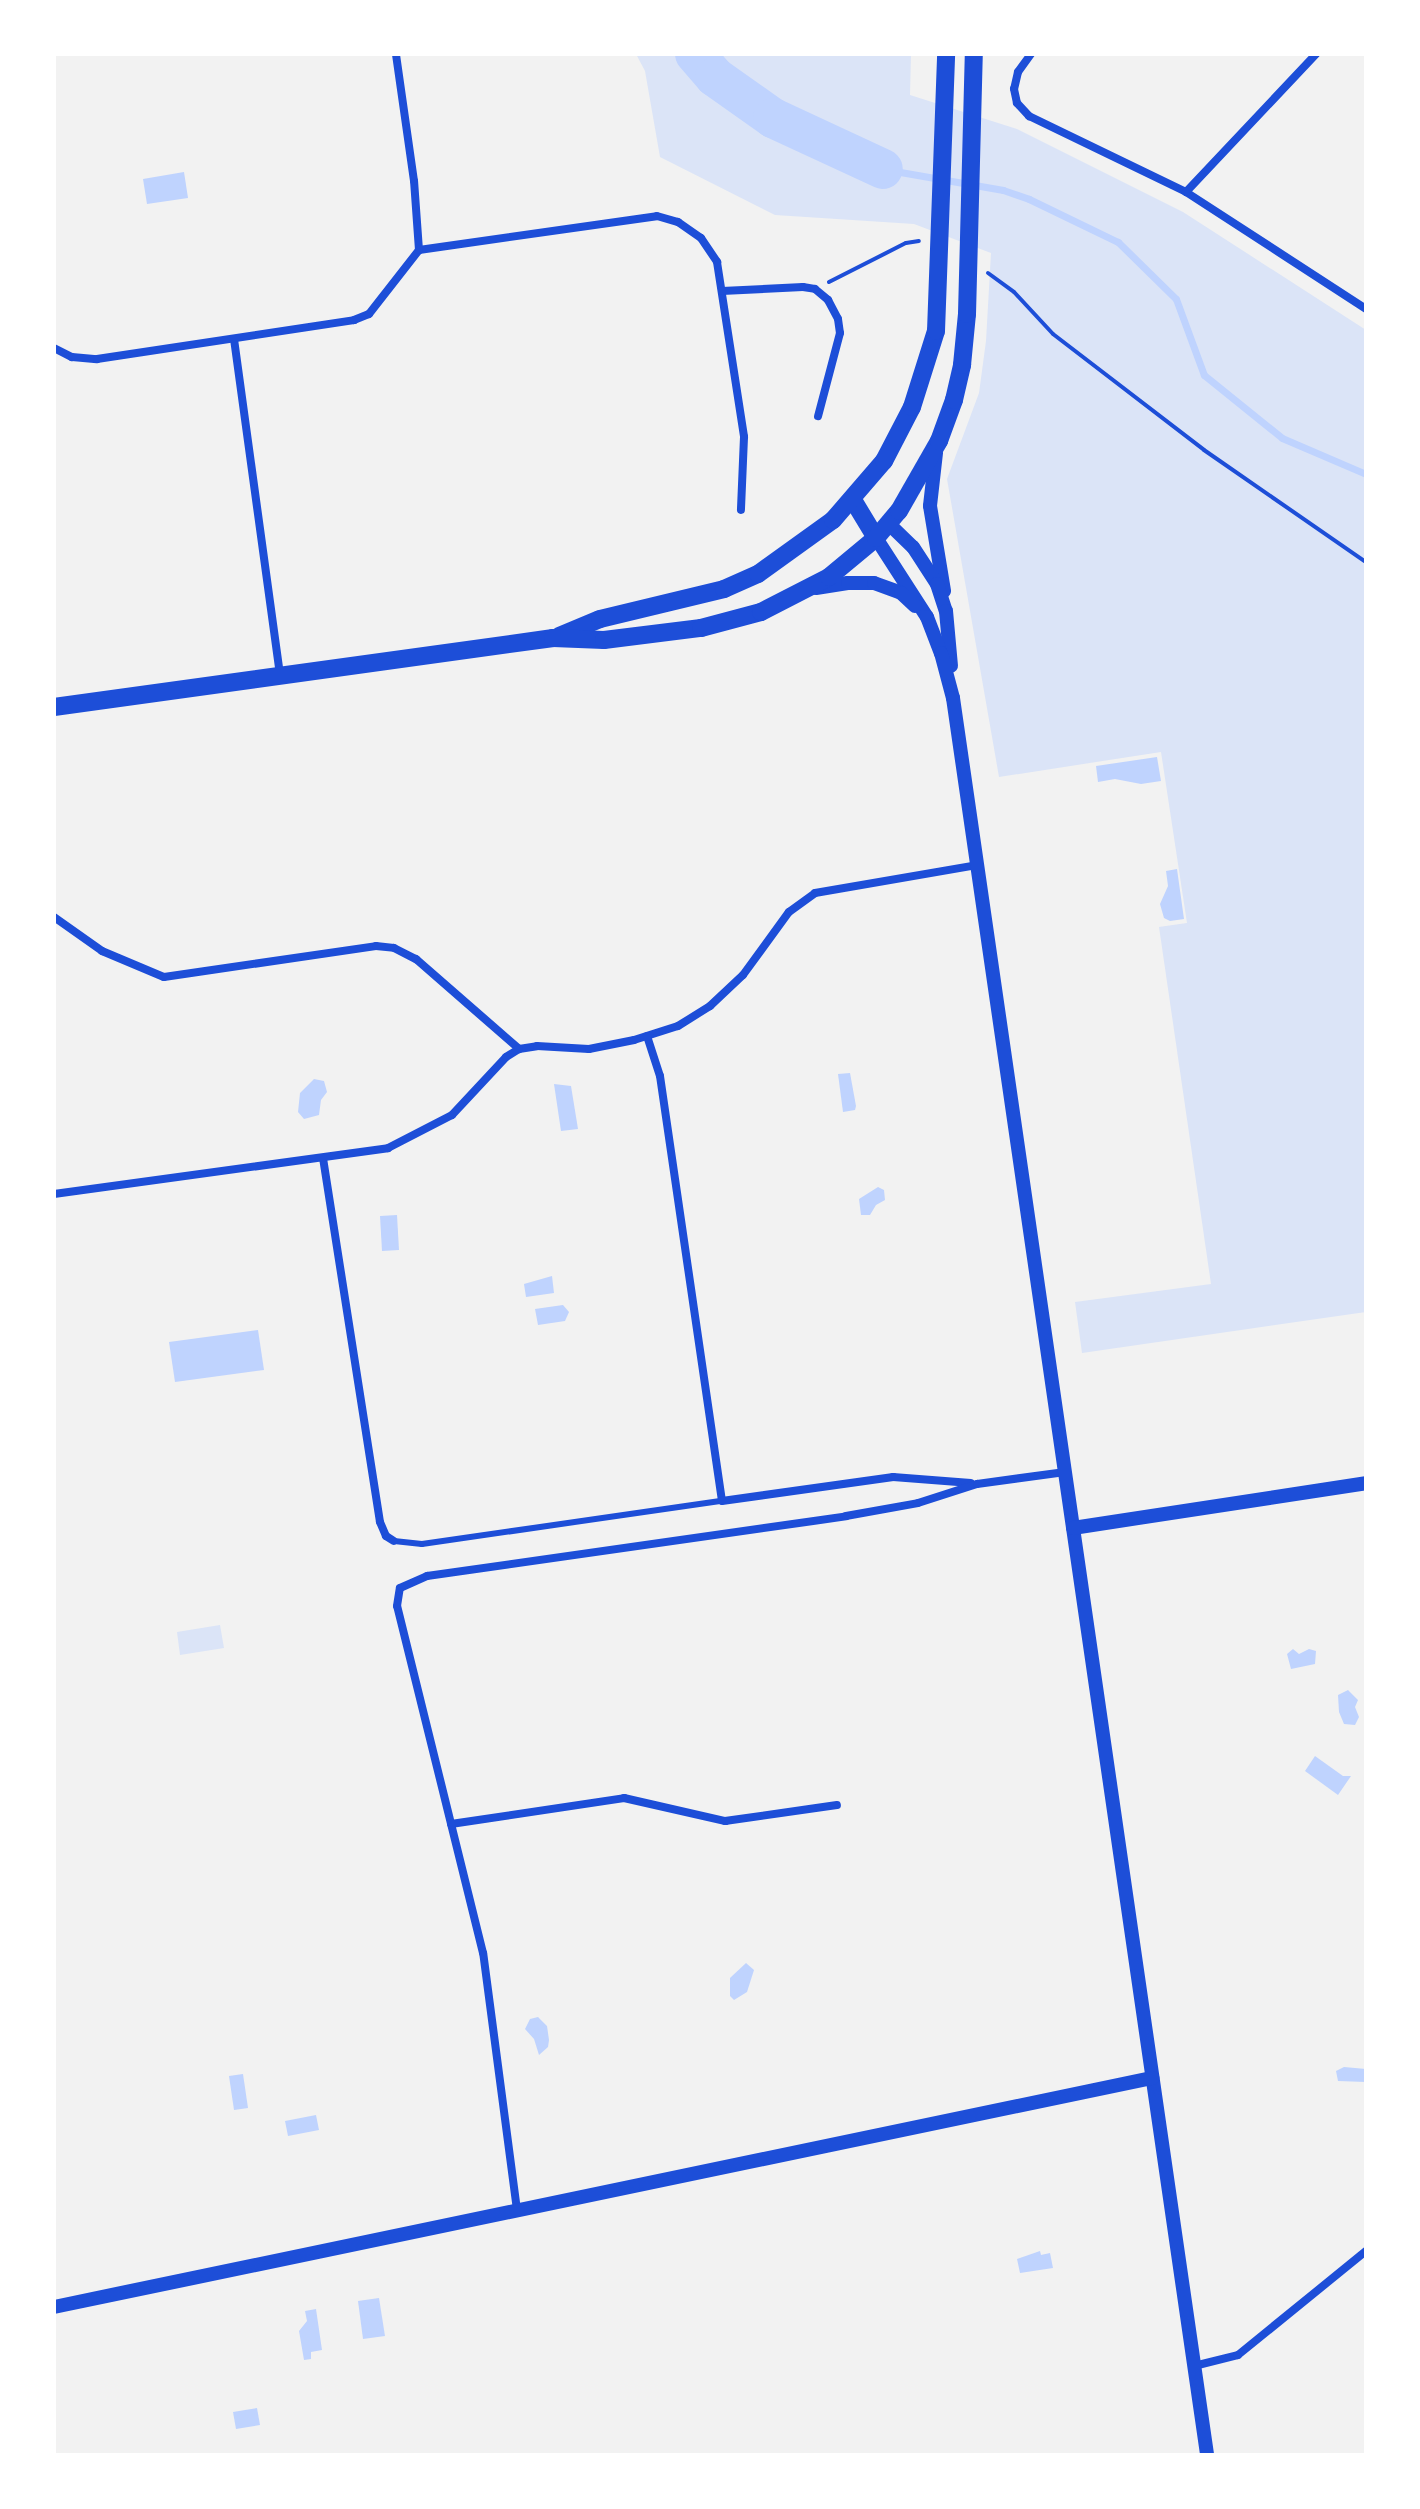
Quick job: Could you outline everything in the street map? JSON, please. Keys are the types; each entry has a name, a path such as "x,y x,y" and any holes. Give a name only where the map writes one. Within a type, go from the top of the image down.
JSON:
{"highway":[{"path":"553,638 600,619 688,600 758,574 812,539 853,500 884,461 923,379 936,331 941,266 946,54"},
{"path":"54,707 553,638 604,640 701,628 761,612 808,590 876,538 889,524 918,483 939,441 962,365 972,273 974,54"},
{"path":"853,500 889,524"},
{"path":"853,500 876,538"}],"street":[{"path":"54,348 72,357 88,360 354,320 369,314 419,250 414,181 396,54"},
{"path":"1031,54 1015,83 1017,103 1025,113 1186,192 1366,309"},
{"path":"1186,192 1316,54"},
{"path":"419,250 657,216 678,222 701,238 717,262 744,437 741,510"},
{"path":"722,291 796,286 815,289 834,308 840,329 818,416"},
{"path":"234,339 280,677"},
{"path":"939,441 930,506 946,611 953,698 1207,2455"},
{"path":"889,524 928,566 946,611"},
{"path":"876,538 916,598 938,644 953,698"},
{"path":"808,590 857,582 893,589 918,610 938,644"},
{"path":"54,1194 388,1148 420,1135 452,1115 506,1057 519,1049 537,1046 589,1049 678,1026 710,1006 743,975 789,912 815,893 977,865"},
{"path":"54,917 102,951 164,977 376,946 394,948 416,959 519,1049"},
{"path":"647,1036 660,1076 722,1501 893,1477 977,1484"},
{"path":"323,1158 380,1522 386,1536 394,1541"},
{"path":"517,2210 483,1953 397,1606 398,1591 405,1584 427,1576 904,1506 977,1484 1065,1472"},
{"path":"1073,1528 1366,1483"},
{"path":"451,1824 624,1798 725,1821 837,1805"},
{"path":"54,2307 1152,2078"},
{"path":"1194,2366 1238,2355 1366,2251"}],"lane":[{"path":"394,1541 422,1544 722,1501"}],"path":[{"path":"815,289 906,243 926,242"},
{"path":"972,273 1004,282 1053,334 1204,450 1366,562"}],"shaded area":[{"path":"636,54 911,54 910,95 1017,129 1183,212 1366,330 1366,1312 1082,1353 1075,1302 1211,1284 1159,927 1187,923 1161,752 999,777 947,479 979,393 986,341 991,253 914,224 775,215 660,157 645,71"},
{"path":"220,1625 224,1648 180,1655 177,1632"}],"water":[{"path":"184,172 188,198 147,204 143,179"},
{"path":"1157,757 1161,781 1141,784 1115,779 1098,782 1096,766"},
{"path":"1177,869 1184,919 1170,921 1164,918 1160,904 1168,886 1166,871"},
{"path":"850,1073 856,1106 855,1110 843,1112 838,1074"},
{"path":"314,1079 324,1081 327,1092 321,1100 319,1115 304,1119 298,1112 300,1093"},
{"path":"554,1084 571,1086 578,1129 561,1131"},
{"path":"878,1187 884,1190 885,1200 876,1205 870,1215 861,1215 859,1199"},
{"path":"397,1215 399,1250 382,1251 380,1216"},
{"path":"552,1276 554,1293 526,1297 524,1284"},
{"path":"563,1305 569,1312 565,1321 538,1325 535,1309"},
{"path":"258,1330 264,1370 175,1382 169,1342"},
{"path":"1293,1649 1299,1654 1309,1649 1316,1651 1315,1664 1291,1669 1287,1654"},
{"path":"1348,1690 1358,1700 1355,1707 1359,1717 1355,1725 1344,1724 1339,1712 1338,1695"},
{"path":"1315,1756 1343,1776 1351,1776 1338,1795 1305,1771"},
{"path":"746,1963 754,1970 747,1992 734,2000 730,1996 730,1978"},
{"path":"538,2017 547,2026 549,2040 548,2047 539,2055 534,2039 525,2029 530,2019"},
{"path":"1344,2067 1366,2069 1366,2082 1338,2081 1336,2071"},
{"path":"243,2074 248,2108 234,2110 229,2076"},
{"path":"316,2115 319,2130 288,2136 285,2121"},
{"path":"1040,2251 1041,2255 1050,2253 1053,2268 1020,2273 1017,2259"},
{"path":"379,2298 385,2336 363,2339 358,2301"},
{"path":"316,2309 322,2350 311,2352 311,2359 304,2360 299,2331 307,2321 305,2311"},
{"path":"257,2408 260,2425 236,2429 233,2412"}],"waterway":[{"path":"695,54 715,77 773,118 883,169"},
{"path":"883,169 1003,190 1029,199 1118,242 1176,299 1204,375 1282,438 1366,474"}]}
